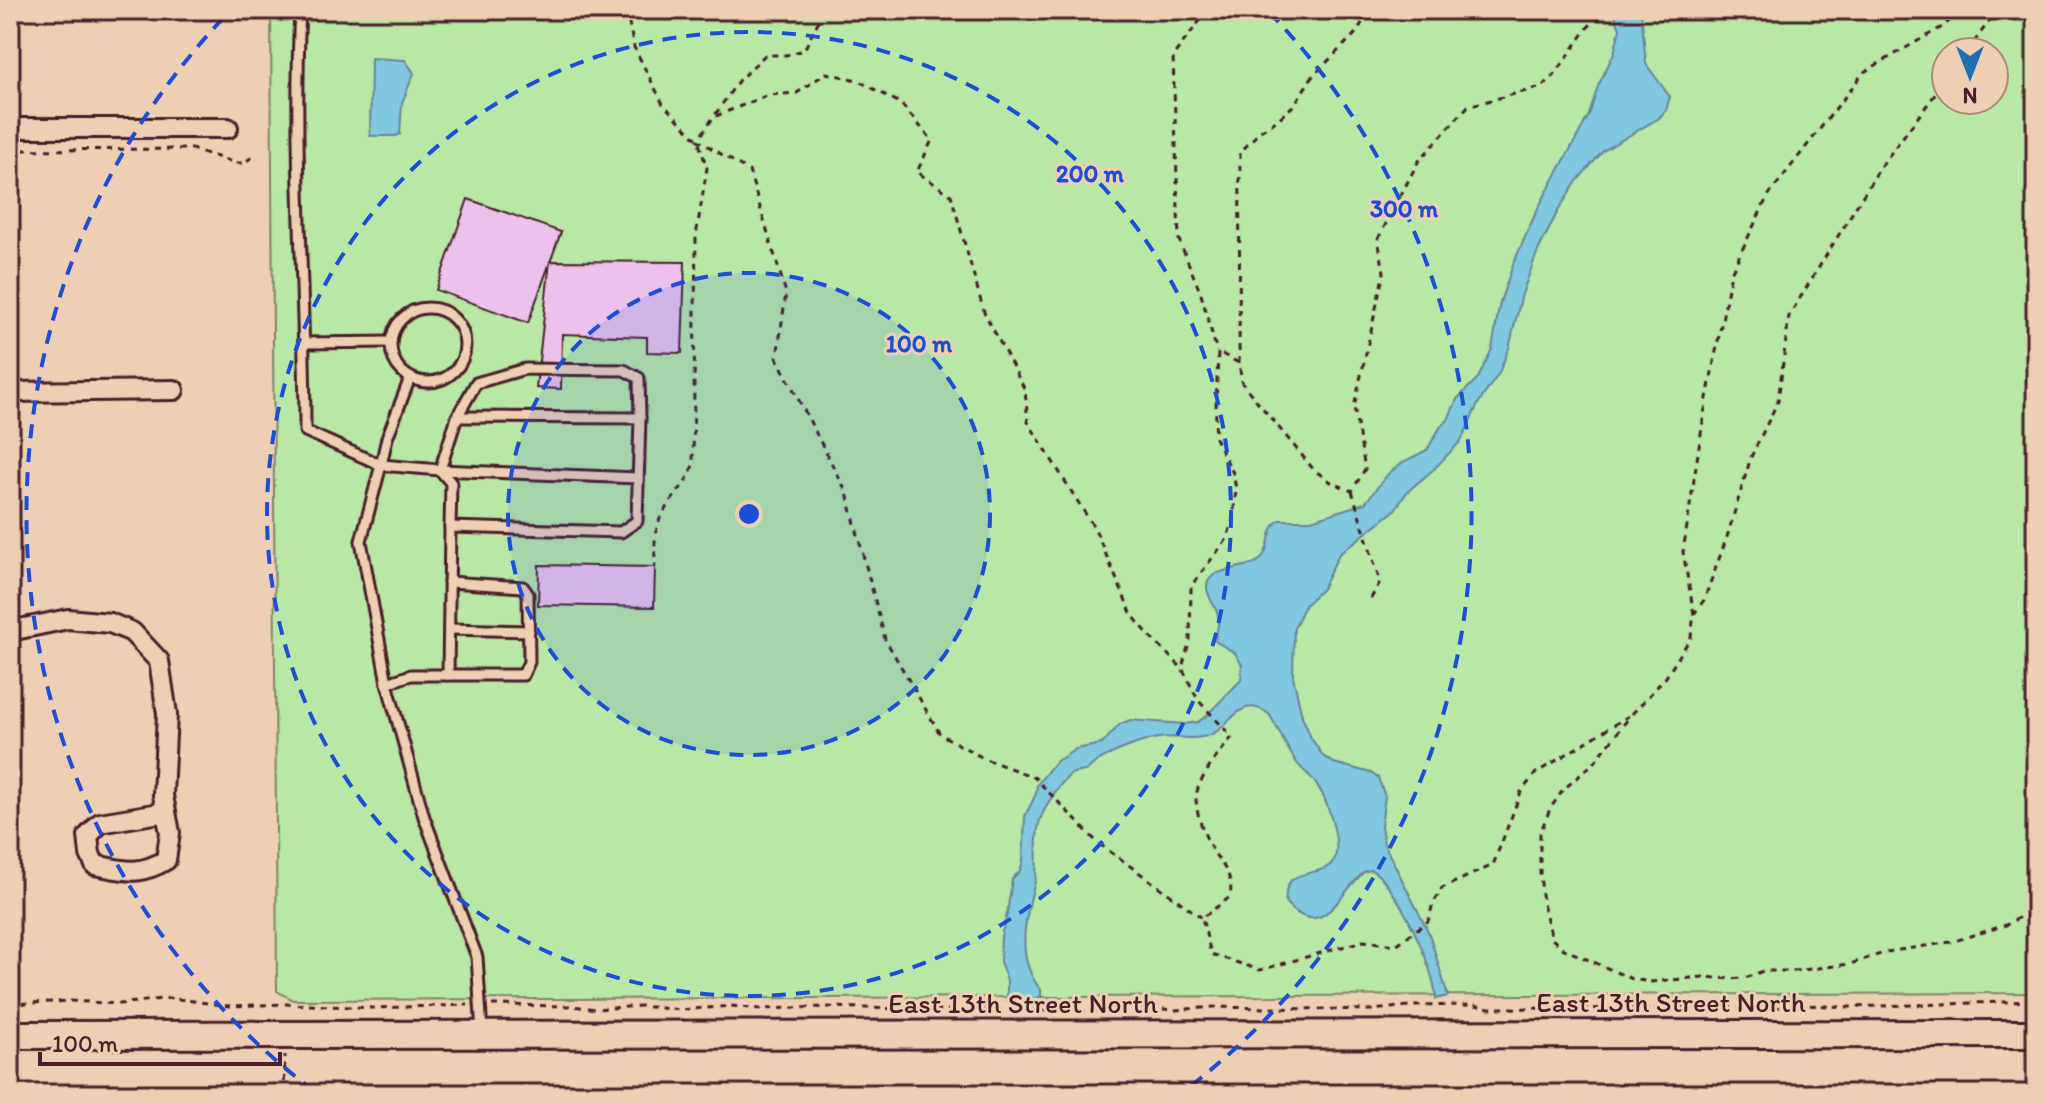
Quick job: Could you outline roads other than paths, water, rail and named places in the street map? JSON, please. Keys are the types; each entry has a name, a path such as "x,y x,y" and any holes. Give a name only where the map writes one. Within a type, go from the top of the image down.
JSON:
{"main road":[{"name":"East 13th Street North","path":"10,1035 2036,1034"}],"street":[{"path":"10,128 228,128"},
{"path":"10,392 174,390"},
{"path":"10,631 68,619 110,623 132,632 159,661 167,714 163,795 170,833 166,860 147,871 95,865 88,836 100,823 166,812"}],"lane":[{"path":"300,10 297,170 305,343 305,431 381,465 638,478"},
{"path":"429,308 441,310 459,325 465,349 455,371 433,382 410,378 400,370 394,360 391,342 397,324 405,316 429,308"},
{"path":"305,343 391,342"},
{"path":"440,470 457,417 476,383 525,369 624,370 639,378 637,521 621,532 450,527"},
{"path":"410,378 387,438 361,541 387,683 424,817 477,957 482,1035"},
{"path":"457,417 640,418"},
{"path":"440,470 451,483 448,675"},
{"path":"387,683 411,675 523,675 529,662 528,594 523,587 449,582"},
{"path":"449,629 529,631"}],"water":[{"path":"1613,10 1641,10 1646,64 1670,97 1666,110 1659,118 1603,151 1577,181 1537,253 1499,373 1478,404 1461,441 1407,492 1394,511 1339,554 1322,589 1305,605 1294,628 1293,676 1302,716 1311,738 1323,756 1334,763 1371,773 1378,778 1385,796 1381,826 1384,844 1429,933 1448,996 1436,999 1429,969 1413,928 1392,891 1371,870 1364,872 1320,917 1310,918 1299,914 1286,903 1286,890 1290,882 1330,865 1335,858 1334,829 1319,788 1297,763 1269,714 1250,707 1235,714 1207,736 1164,737 1144,741 1117,751 1085,771 1072,774 1061,784 1040,820 1036,878 1025,926 1025,953 1041,996 1033,1000 1007,1000 1007,981 1000,962 1001,936 1012,879 1020,871 1023,861 1025,816 1037,785 1054,763 1076,749 1102,744 1120,724 1130,720 1185,724 1198,722 1206,716 1241,680 1242,665 1235,653 1215,641 1218,618 1208,594 1209,580 1221,572 1261,559 1273,528 1280,520 1311,520 1365,503 1388,474 1427,450 1448,420 1457,399 1478,378 1492,349 1500,302 1514,262 1537,210 1589,115 1598,86 1614,53 1620,29"},
{"path":"371,58 405,60 414,73 402,103 400,134 396,136 370,136"}]}
